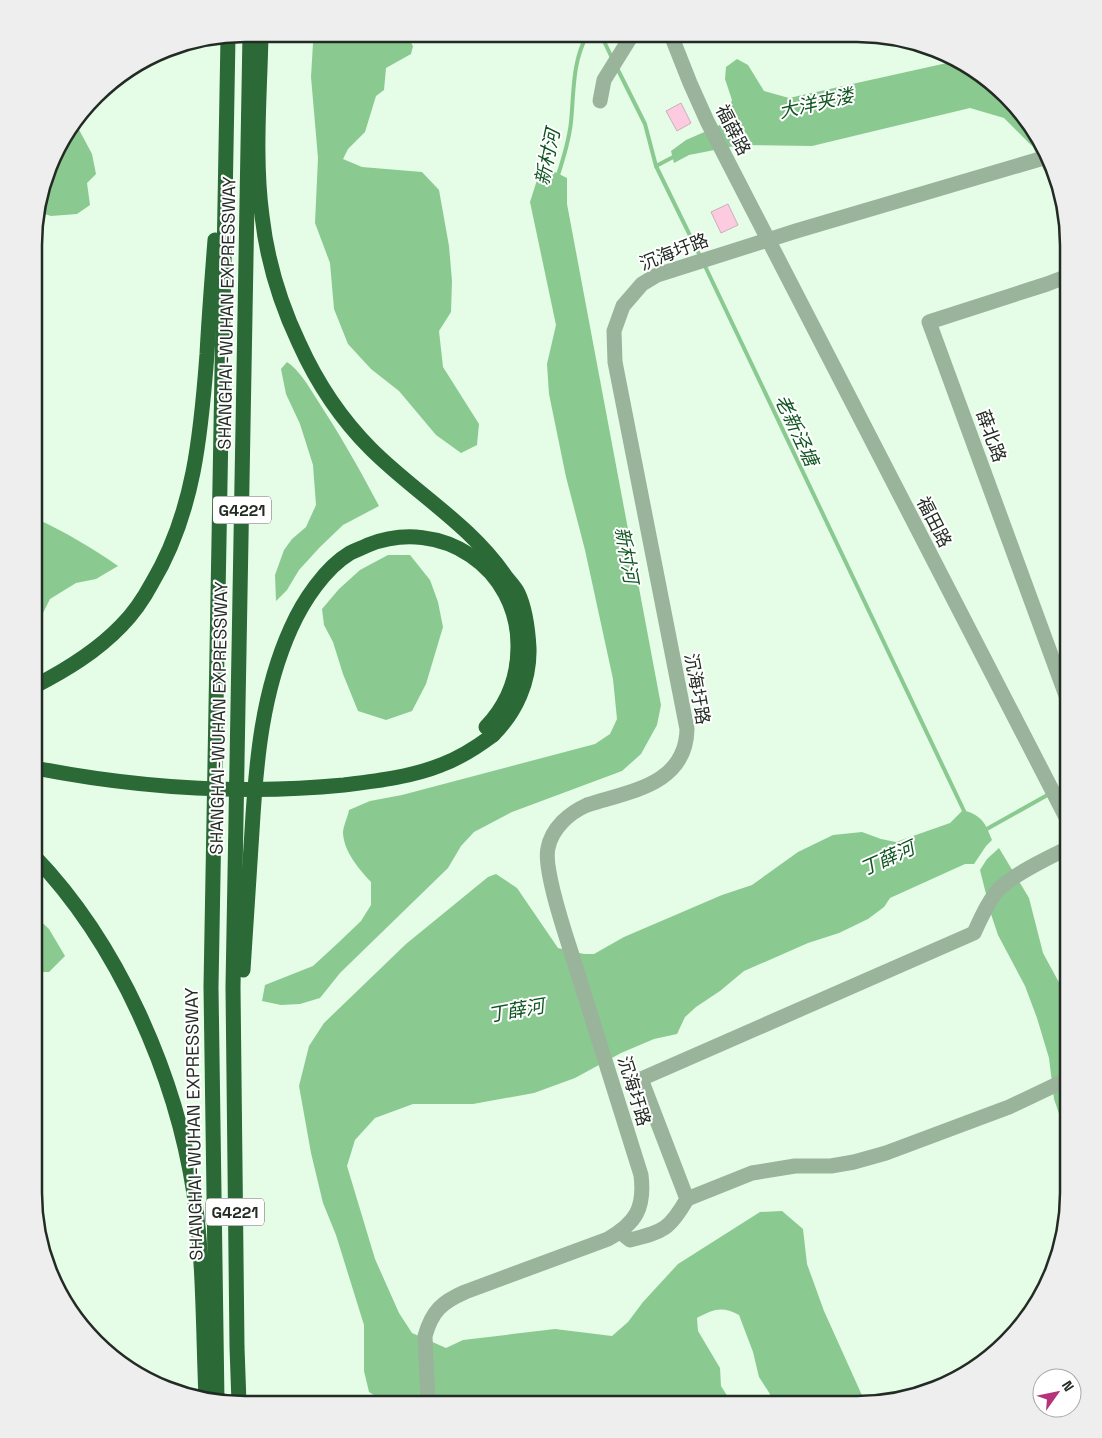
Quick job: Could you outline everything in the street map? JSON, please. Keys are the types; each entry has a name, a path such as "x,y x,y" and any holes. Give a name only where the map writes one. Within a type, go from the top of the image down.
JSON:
{"highway":[{"name":"SHANGHAI-WUHAN EXPRESSWAY","path":"239,1395 233,987 250,42"},
{"path":"42,760 92,770 186,779 249,781 313,778 404,766 438,757 466,742 500,728 520,699 530,663 528,626 518,593 498,564 478,542 372,450 343,419 318,381 298,343 282,301 270,260 262,216 258,173 261,42"},
{"name":"SHANGHAI-WUHAN EXPRESSWAY","path":"217,1394 211,987 228,43"},
{"path":"42,682 64,671 94,651 122,626 145,596 164,564 178,531 188,496 200,426 228,77"},
{"path":"42,770 92,779 185,788 249,790 313,788 361,783 406,775 440,766 472,750 490,731 509,695 518,664 519,630 509,598 491,571 467,552 442,541 411,536 380,541 350,553 325,574 306,600 291,628 270,688 256,762 234,1111"},
{"path":"42,865 68,896 96,935 128,990 158,1059 173,1104 194,1192 202,1283 206,1392"}],"street":[{"path":"600,101 604,80 628,42"},
{"name":"福薛路","path":"674,42 708,121 768,239"},
{"name":"沉海圩路","path":"428,1396 425,1336 428,1326 439,1307 446,1301 465,1292 592,1246 620,1232 628,1226 637,1213 640,1202 641,1176 562,921 547,859 548,848 557,828 576,810 660,780 677,765 687,741 687,729 615,362 614,331 623,306 631,294 642,284 657,275 768,239 1040,159"},
{"name":"福田路","path":"768,239 1060,807"},
{"name":"薛北路","path":"1060,279 929,322 1060,679"},
{"path":"687,1199 640,1079 974,934 983,914 1000,888 1060,852"},
{"path":"620,1232 630,1240 655,1234 676,1220 687,1199 752,1173 795,1166 839,1165 886,1154 1009,1107 1060,1083"}],"water":[{"path":"411,42 413,46 411,54 386,68 384,90 376,96 365,132 348,149 343,159 362,167 422,172 439,190 449,246 452,281 451,312 439,331 443,367 479,424 477,445 461,453 436,435 399,391 371,369 348,344 334,309 330,263 315,223 318,158 311,77 313,43"},
{"path":"737,59 748,65 764,91 789,98 946,63 980,85 1009,112 1025,133 1039,156 1049,181 1033,147 1004,118 970,108 812,146 740,145 689,155 674,163 671,151 686,140 725,121 732,100 725,79 726,67"},
{"path":"79,130 92,154 96,174 87,183 90,205 77,214 51,216 45,214 49,193 63,156"},
{"path":"549,169 567,178 567,204 661,705 657,725 641,754 622,771 512,812 474,832 461,846 448,868 340,973 320,998 300,1004 281,1005 262,1001 265,985 313,966 361,921 371,905 371,882 353,860 344,840 343,830 349,810 370,801 402,795 595,744 610,734 617,719 613,679 585,550 566,477 549,394 547,364 556,325 530,202 537,180"},
{"path":"287,362 303,378 349,451 379,506 343,525 299,570 287,590 276,601 275,575 284,550 292,539 306,527 316,505 313,465 300,424 286,394 281,369"},
{"path":"42,522 78,540 118,566 96,579 76,583 50,599 42,615"},
{"path":"388,555 410,555 430,580 438,602 443,627 426,684 412,711 386,720 358,711 333,642 324,625 322,609 339,589 360,570"},
{"path":"963,810 975,815 982,821 992,840 974,864 965,864 890,898 884,907 868,919 839,933 808,943 744,971 685,1017 677,1034 654,1039 621,1053 575,1078 534,1093 473,1104 413,1104 375,1118 355,1140 347,1166 375,1259 399,1313 412,1333 446,1348 463,1340 555,1329 612,1336 628,1322 643,1302 678,1264 760,1212 782,1211 803,1229 807,1264 824,1311 862,1396 769,1396 759,1377 753,1352 739,1315 728,1310 718,1310 708,1312 697,1318 698,1331 720,1368 721,1386 727,1396 375,1396 369,1392 364,1371 364,1325 336,1235 323,1203 311,1153 299,1086 309,1046 324,1023 406,944 488,877 496,874 517,888 558,948 584,954 594,954 624,937 722,895 752,885 798,852 833,835 862,832 896,842 950,823"},
{"path":"999,848 1029,898 1043,953 1060,984 1060,1117 1054,1099 1049,1058 1037,1018 1025,986 998,935 991,914 980,870 987,859"},
{"path":"42,922 49,929 65,956 49,972 42,972"}],"building":[{"path":"681,103 691,123 677,131 666,111"},
{"path":"728,204 738,225 721,233 711,212"}],"waterway":[{"name":"新村河","path":"557,178 566,150 576,67 584,42"},
{"name":"老新泾塘","path":"604,42 613,60"},
{"name":"老新泾塘","path":"617,68 645,124 656,166 701,258"},
{"name":"大洋夹溇","path":"656,166 677,155"},
{"name":"老新泾塘","path":"704,264 965,813"},
{"name":"丁薛河","path":"985,830 1051,793"}]}
